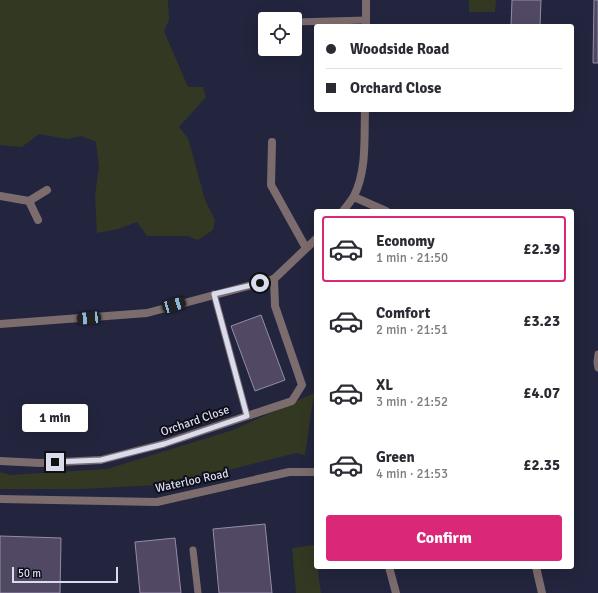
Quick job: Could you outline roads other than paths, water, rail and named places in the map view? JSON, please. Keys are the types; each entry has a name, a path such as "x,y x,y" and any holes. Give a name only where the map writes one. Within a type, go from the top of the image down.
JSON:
{"street":[{"path":"366,0 366,23"},
{"path":"345,209 354,197 360,181 365,112"},
{"path":"272,142 271,185 306,248"},
{"path":"0,196 29,201 47,190"},
{"path":"354,197 381,209"},
{"path":"29,201 38,220"},
{"path":"0,324 147,312 274,279 314,241"},
{"name":"Orchard Close","path":"0,461 40,463 101,460 164,444 292,400 302,385 275,306 274,279"},
{"name":"Waterloo Road","path":"0,500 157,502 289,472 314,472"},
{"path":"390,569 396,593"},
{"path":"536,569 542,593"}],"lane":[{"path":"302,22 366,23"},
{"path":"214,294 247,416"},
{"path":"598,354 598,368"},
{"path":"193,550 198,593"}]}
